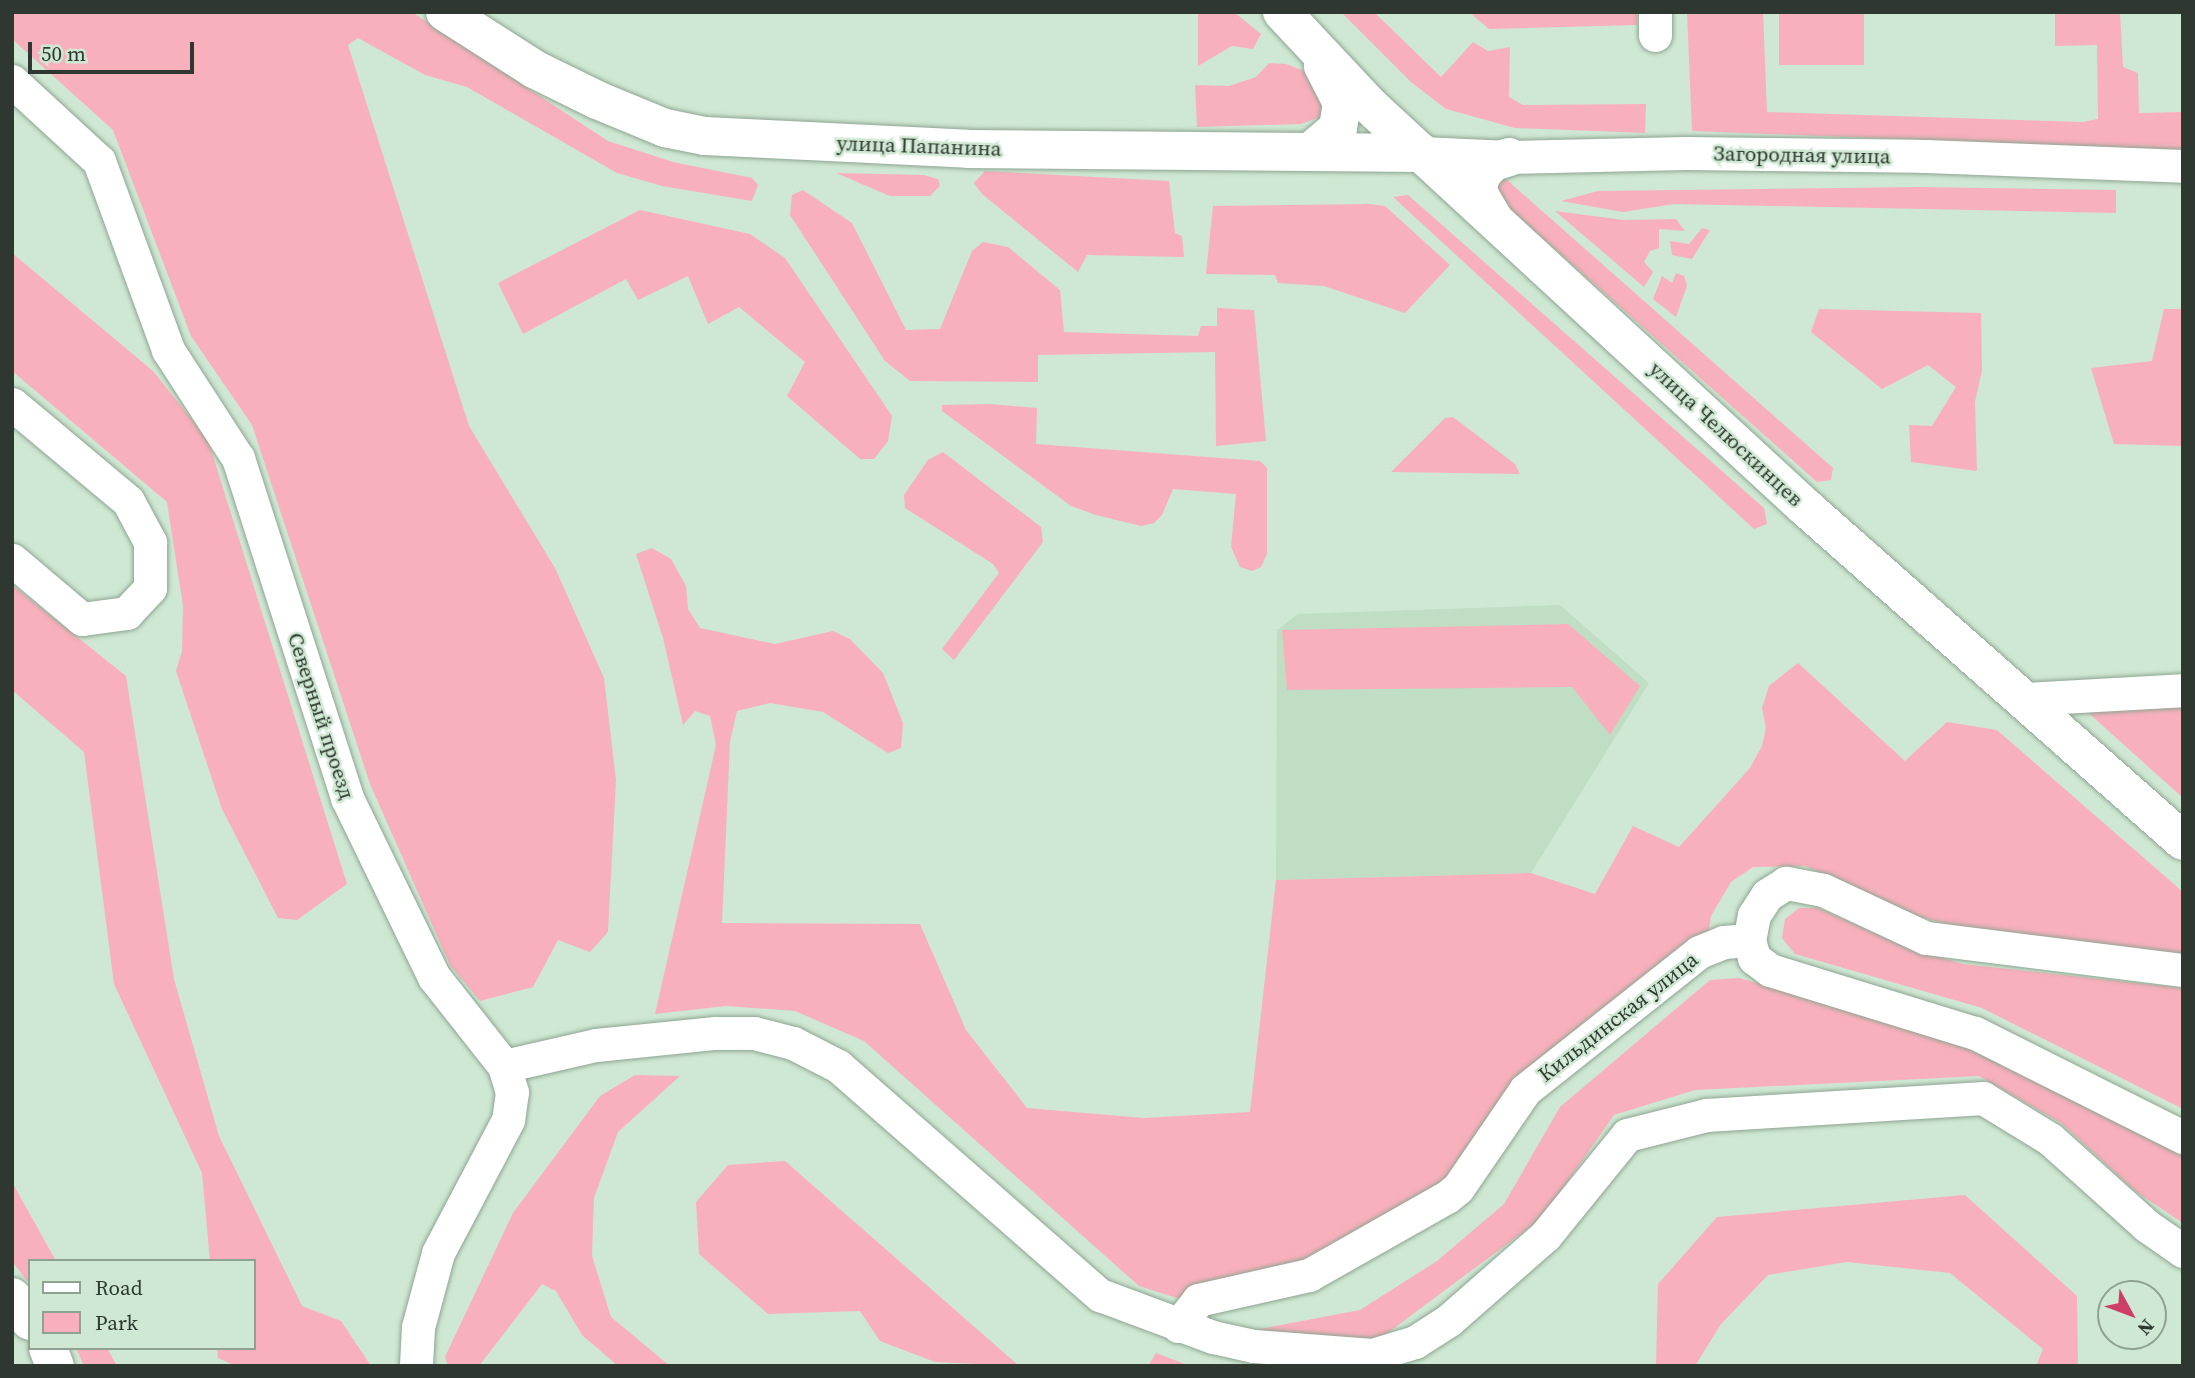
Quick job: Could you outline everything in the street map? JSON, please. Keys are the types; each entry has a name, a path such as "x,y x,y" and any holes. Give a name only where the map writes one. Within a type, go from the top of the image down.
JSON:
{"main road":[{"name":"улица Папанина","path":"446,12 534,69 597,100 665,128 705,136 968,149 1422,153"},
{"name":"улица Челюскинцев","path":"1282,12 1308,45 1422,153 1805,507 2183,841"},
{"path":"1308,45 1342,103 1338,128 1311,151"},
{"path":"1494,220 1478,190 1482,174 1493,162 1509,157"},
{"path":"12,1297 28,1318"}],"street":[{"name":"Северный проезд","path":"12,81 99,161 168,350 238,458 346,797 434,977 504,1066 512,1092 508,1120 438,1253 418,1327 416,1366"},
{"name":"Загородная улица","path":"1422,153 1509,157 1698,153 2183,166"},
{"path":"12,404 128,501 150,542 150,588 127,613 82,619 12,560"},
{"path":"2024,699 2183,690"},
{"path":"2183,970 1926,938 1823,890 1786,883 1760,905 1749,940 1754,958 1770,970 1975,1033 2183,1137"},
{"name":"Кильдинская улица","path":"1178,1326 1198,1300 1308,1275 1447,1197 1458,1188 1525,1090 1699,952 1724,942 1749,940"},
{"path":"504,1066 596,1045 754,1032 816,1052 838,1066 1087,1286 1109,1300 1178,1326 1254,1346 1372,1355 1415,1342 1479,1296 1545,1236 1627,1135 1706,1115 1983,1098 2050,1139 2147,1226 2183,1251"}],"shaded area":[{"path":"1560,605 1649,683 1531,873 1276,880 1277,630 1298,614"}],"green space":[{"path":"12,12 412,12 608,141 673,162 752,178 758,185 752,201 662,186 617,173 467,87 425,75 358,38 348,45 469,426 555,568 604,678 616,780 608,932 590,952 558,940 533,987 480,1001 450,965 370,784 252,425 191,336 113,130 12,39"},
{"path":"1198,12 1234,12 1261,34 1253,49 1232,46 1198,66"},
{"path":"1341,12 1374,12 1441,77 1473,42 1488,51 1510,47 1509,97 1523,105 1646,104 1645,133 1515,128 1446,109 1411,82"},
{"path":"1469,12 1637,12 1637,25 1489,29"},
{"path":"1687,12 1763,12 1767,112 2083,122 2098,119 2097,45 2055,46 2055,12 2120,12 2123,67 2138,73 2139,113 2183,112 2183,150 1692,131"},
{"path":"1779,12 1864,12 1864,65 1779,65"},
{"path":"1269,63 1286,64 1310,73 1328,114 1301,124 1197,127 1195,85 1229,86 1256,77"},
{"path":"985,171 1169,181 1175,233 1182,236 1184,257 1087,255 1078,272 982,194 974,183"},
{"path":"836,173 924,175 938,179 940,186 930,196 890,196"},
{"path":"1506,179 1833,468 1831,480 1817,482 1493,194 1493,183"},
{"path":"1921,187 2116,190 2116,213 1674,204 1623,212 1561,201 1598,191"},
{"path":"803,190 852,223 906,330 940,329 972,251 983,242 1008,247 1060,290 1064,332 1198,336 1201,326 1217,326 1217,308 1254,310 1266,441 1216,446 1215,352 1038,355 1038,382 910,381 885,361 790,215 792,195"},
{"path":"1408,195 1764,508 1767,524 1754,529 1393,197"},
{"path":"1213,206 1385,206 1450,265 1405,313 1324,286 1278,283 1275,275 1206,274"},
{"path":"640,210 750,234 785,258 892,416 888,441 874,459 860,459 787,396 805,362 739,307 708,324 688,276 638,300 626,279 523,334 498,283"},
{"path":"1555,211 1624,220 1676,219 1685,231 1659,229 1659,248 1650,251 1644,262 1653,272 1644,287"},
{"path":"1702,228 1710,230 1692,259 1672,255 1670,241 1689,244"},
{"path":"12,253 153,371 208,440 347,884 297,920 278,918 222,809 176,671 182,651 183,606 167,502 12,371"},
{"path":"1676,273 1684,276 1687,286 1676,317 1653,299 1662,276 1672,283"},
{"path":"1819,309 1981,313 1982,370 1975,402 1977,471 1911,462 1909,425 1932,426 1956,387 1928,365 1882,389 1811,332"},
{"path":"2164,309 2183,309 2183,446 2114,444 2091,368 2152,361"},
{"path":"990,404 1037,408 1036,444 1260,461 1267,468 1267,554 1261,567 1252,571 1240,567 1231,547 1236,494 1173,489 1162,515 1154,523 1141,526 1071,506 942,411 942,405"},
{"path":"1453,417 1515,464 1520,474 1391,472 1445,418"},
{"path":"943,452 1041,527 1043,542 954,660 942,649 999,573 993,564 905,508 904,495 928,460"},
{"path":"652,548 671,559 686,586 688,609 700,628 775,644 833,631 850,639 883,673 903,723 901,748 888,753 823,712 770,703 737,711 730,742 722,923 920,924 966,1030 1027,1108 1144,1118 1250,1112 1276,880 1531,873 1595,894 1633,826 1679,847 1750,768 1762,746 1766,728 1762,708 1769,686 1798,663 1905,761 1947,722 1997,730 2183,892 2183,955 1965,929 1920,917 1805,866 1753,867 1731,882 1711,916 1705,954 1538,1078 1401,1232 1180,1299 1139,1286 864,1041 795,1011 726,1006 655,1014 716,745 710,716 695,711 683,725 663,638 636,554"},
{"path":"12,585 126,676 174,979 219,1136 302,1306 341,1321 371,1366 236,1366 218,1358 217,1350 256,1350 256,1259 210,1259 202,1173 114,984 84,752 12,690"},
{"path":"1568,624 1640,686 1610,735 1572,687 1287,690 1282,630"},
{"path":"2183,702 2183,798 2083,708"},
{"path":"1799,908 1818,908 1908,948 1963,964 2183,988 2183,1109 1982,1008 1795,954 1782,938 1785,919"},
{"path":"1739,978 1974,1046 2183,1154 2183,1223 2135,1191 2061,1123 1979,1076 1695,1090 1614,1115 1542,1218 1358,1355 1239,1333 1360,1310 1437,1261 1504,1204 1560,1107 1710,980"},
{"path":"635,1075 680,1076 618,1132 594,1198 592,1256 611,1317 670,1366 618,1366 582,1335 556,1291 542,1284 479,1366 448,1366 445,1357 513,1213 600,1096"},
{"path":"785,1161 1019,1366 935,1362 880,1341 860,1311 768,1314 699,1254 696,1202 728,1165"},
{"path":"12,1182 55,1259 28,1259 28,1282 12,1261"},
{"path":"1965,1195 2077,1296 2078,1366 2036,1366 2043,1349 1950,1273 1847,1262 1768,1275 1721,1324 1695,1366 1656,1366 1658,1284 1717,1217"},
{"path":"77,1350 108,1350 117,1366 84,1366"},
{"path":"1156,1353 1190,1366 1148,1366"}]}
